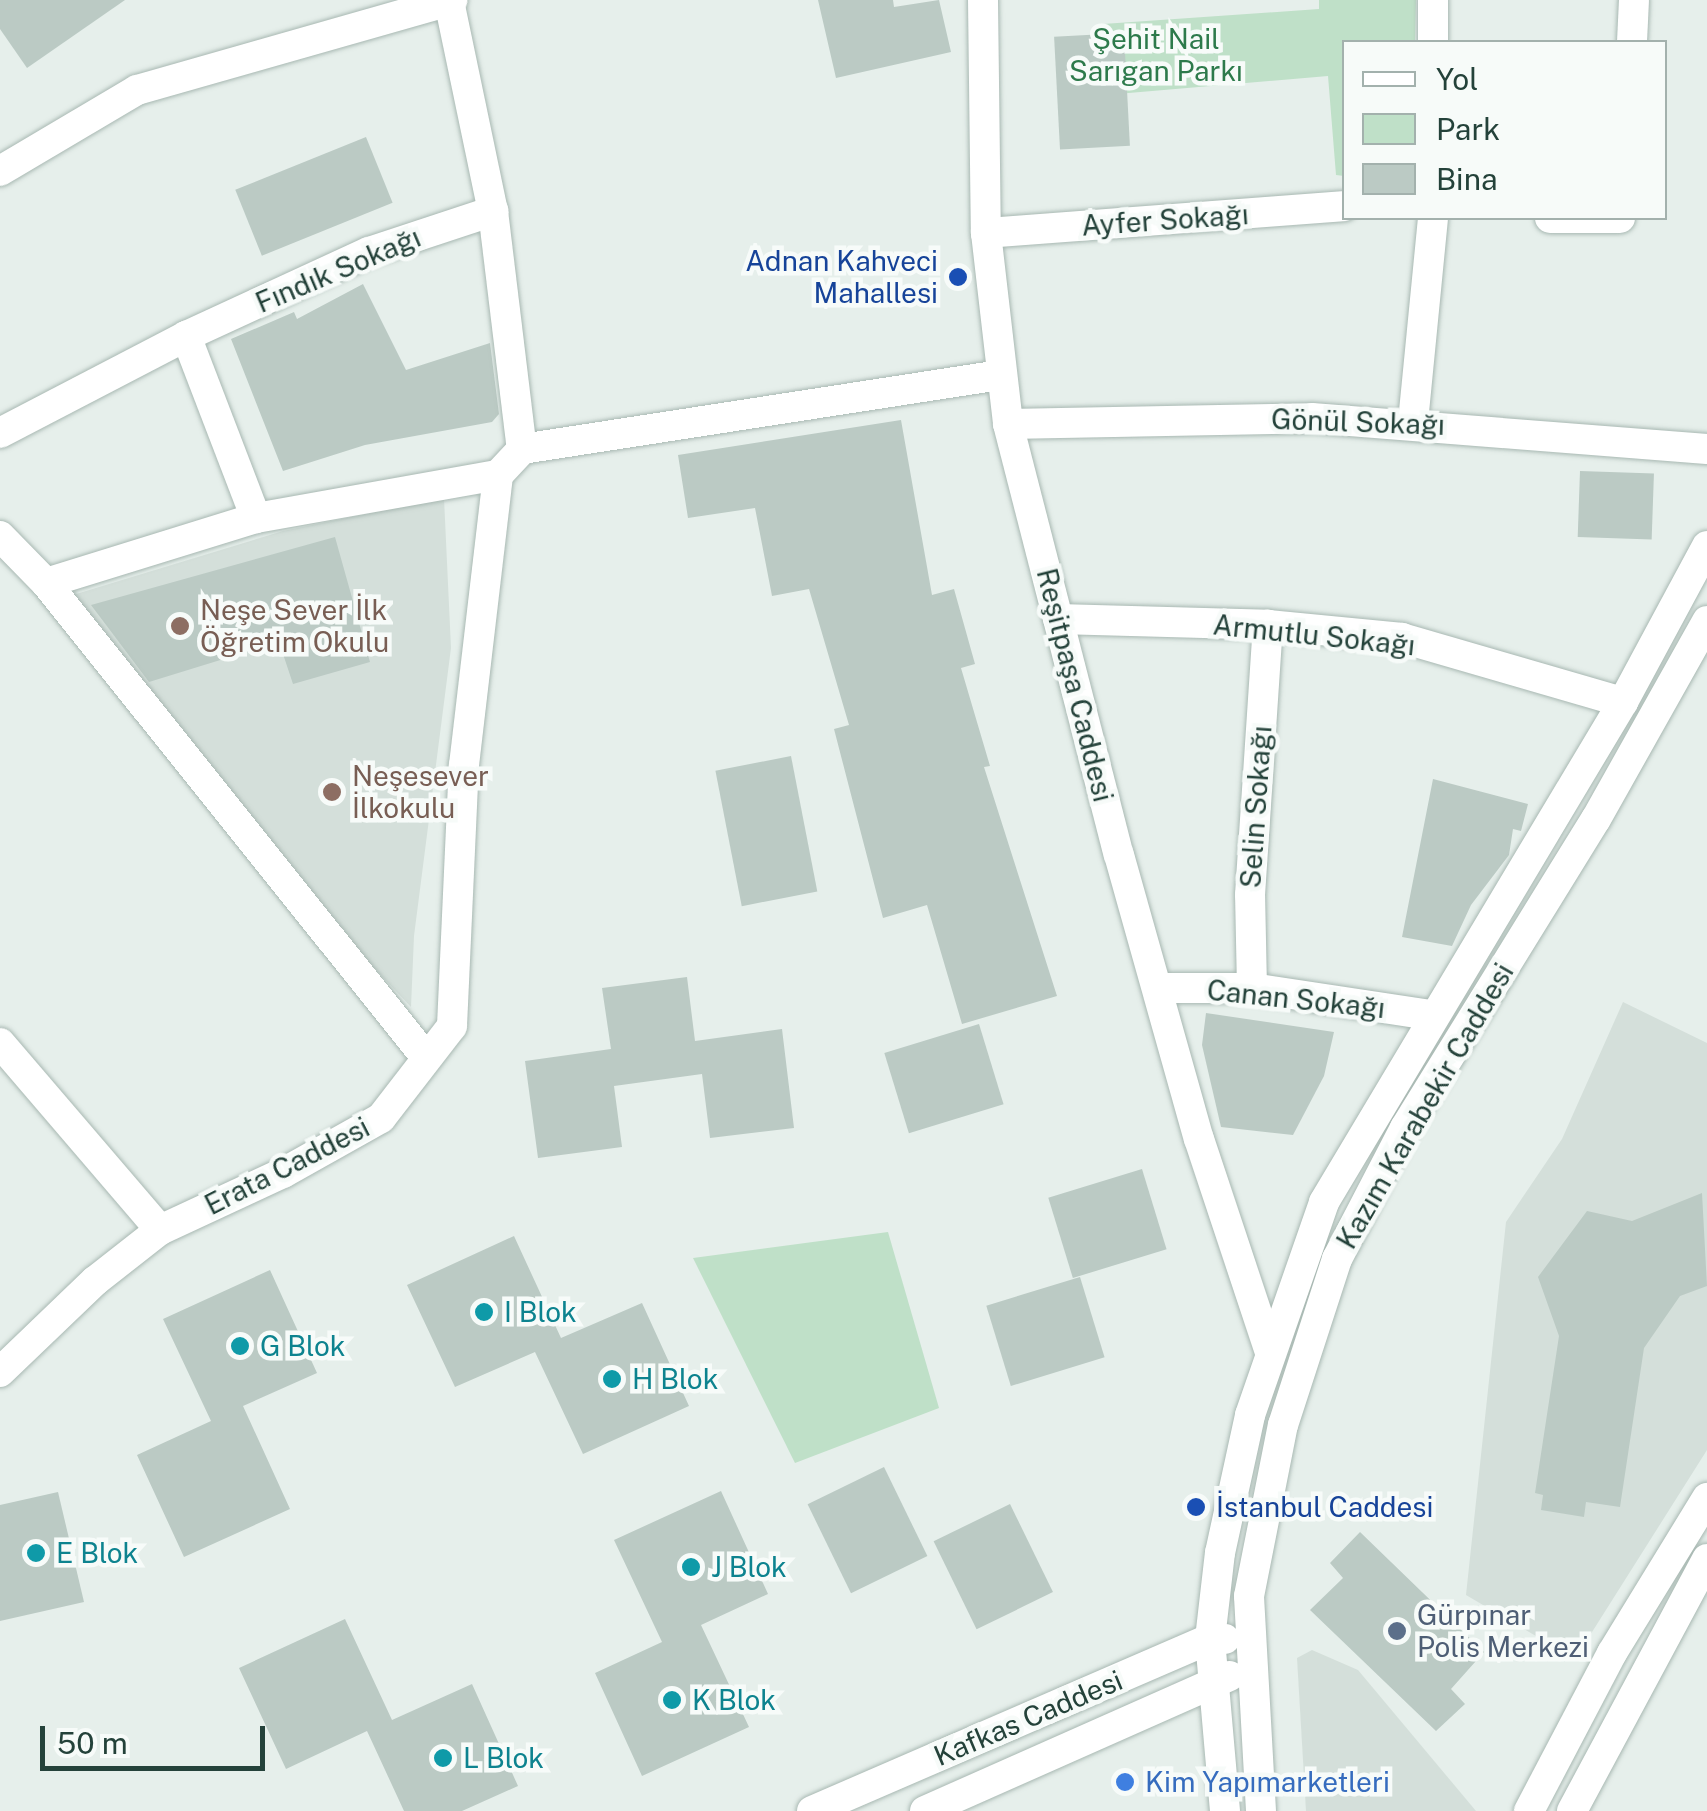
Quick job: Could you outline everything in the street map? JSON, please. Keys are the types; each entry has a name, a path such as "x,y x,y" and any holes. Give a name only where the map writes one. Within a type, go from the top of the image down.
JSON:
{"street":[{"path":"0,171 137,90 450,0 493,211 522,449"},
{"name":"Reşitpaşa Caddesi","path":"983,0 986,233 999,376 1008,424 1199,1139 1270,1352"},
{"path":"1432,0 1433,40"},
{"path":"1632,40 1634,0"},
{"name":"Ayfer Sokağı","path":"986,233 1342,206"},
{"name":"Fındık Sokağı","path":"0,433 186,336 369,252 493,211"},
{"path":"1414,422 1433,220"},
{"path":"186,336 256,518"},
{"path":"46,583 256,518 498,475 522,449 999,376"},
{"name":"Gönül Sokağı","path":"1008,424 1414,422 1707,449"},
{"name":"Erata Caddesi","path":"0,1372 94,1280 160,1230 283,1173 381,1118 424,1055 452,1026 464,765 498,475"},
{"path":"0,536 46,583 424,1055"},
{"path":"1225,1811 1210,1639 1220,1553 1270,1352 1324,1202 1431,1014 1623,702 1707,546"},
{"name":"Armutlu Sokağı","path":"1058,619 1268,625 1402,638 1623,702"},
{"name":"Kazım Karabekir Caddesi","path":"1261,1811 1249,1653 1258,1540 1300,1364 1337,1259 1405,1128 1596,819 1707,622"},
{"name":"Selin Sokağı","path":"1252,988 1250,895 1268,625"},
{"name":"Canan Sokağı","path":"1161,988 1252,988 1431,1014"},
{"path":"0,1043 160,1230"},
{"path":"1270,1352 1300,1364"},
{"path":"1529,1811 1612,1652 1707,1498"},
{"path":"1572,1811 1703,1578"},
{"name":"Kafkas Caddesi","path":"812,1811 1210,1639 1249,1653"},
{"name":"Kafkas Caddesi","path":"925,1811 1213,1682 1249,1653"}],"shaded area":[{"name":"Neşesever İlkokulu","path":"444,498 451,648 414,936 411,1007 359,952 73,595 283,531"},
{"path":"1623,1002 1707,1043 1707,1450 1575,1659 1466,1595 1506,1222 1562,1139"},
{"path":"1312,1650 1358,1670 1476,1811 1306,1811 1297,1658"}],"green space":[{"name":"Şehit Nail Sarıgan Parkı","path":"1319,0 1416,0 1415,40 1342,40 1342,176 1336,175 1328,76 1117,94 1103,24 1319,9"},
{"path":"888,1232 939,1408 795,1463 693,1258"}],"building":[{"path":"0,0 125,0 27,68 0,29"},
{"path":"818,0 893,0 894,7 939,0 951,52 836,78"},
{"path":"1124,33 1130,146 1060,150 1054,37"},
{"path":"366,137 393,203 262,256 235,190"},
{"path":"363,284 406,370 490,343 499,414 492,422 365,445 283,471 231,339 294,312 297,319"},
{"path":"901,420 932,595 954,589 975,664 961,668 990,766 984,767 1057,996 962,1024 927,905 883,918 834,729 849,725 809,589 772,596 755,508 688,518 678,455"},
{"path":"1580,471 1654,474 1652,540 1578,537"},
{"path":"335,537 370,662 293,684 279,642 149,682 91,605"},
{"path":"791,756 817,891 742,906 715,771"},
{"path":"1433,779 1528,804 1521,831 1513,829 1509,855 1471,905 1452,946 1402,937"},
{"path":"687,977 695,1041 782,1029 794,1128 710,1138 702,1074 614,1086 622,1147 538,1158 525,1061 611,1049 602,988"},
{"path":"1206,1013 1334,1032 1324,1076 1293,1135 1221,1127 1202,1045"},
{"path":"979,1024 1004,1104 909,1133 884,1053"},
{"path":"1142,1169 1167,1249 1073,1278 1048,1198"},
{"path":"1702,1193 1707,1286 1680,1296 1644,1348 1620,1507 1586,1502 1584,1517 1541,1510 1543,1495 1535,1493 1559,1336 1538,1277 1587,1211 1632,1221"},
{"path":"514,1236 561,1338 642,1303 689,1406 583,1454 535,1352 455,1387 407,1285"},
{"path":"270,1270 317,1373 243,1406 290,1509 184,1557 137,1455 211,1421 163,1319"},
{"path":"1080,1277 1105,1357 1011,1386 986,1306"},
{"path":"884,1467 927,1556 851,1593 808,1504"},
{"path":"721,1491 768,1594 701,1625 749,1727 642,1776 595,1673 662,1642 614,1540"},
{"name":"E Blok","path":"58,1492 84,1602 0,1621 0,1505"},
{"path":"1010,1504 1053,1592 977,1629 934,1541"},
{"name":"Gürpınar Polis Merkezi","path":"1360,1532 1484,1652 1451,1689 1465,1704 1436,1731 1310,1610 1343,1578 1330,1563"},
{"path":"345,1619 392,1720 472,1684 518,1786 462,1811 404,1811 367,1731 286,1769 239,1668"}],"place":[{"name":"Adnan Kahveci Mahallesi","path":"958,277"},
{"name":"Neşe Sever İlk Öğretim Okulu","path":"180,626"},
{"name":"Neşesever İlkokulu","path":"332,792"},
{"name":"I Blok","path":"484,1312"},
{"name":"G Blok","path":"240,1346"},
{"name":"H Blok","path":"612,1379"},
{"name":"İstanbul Caddesi","path":"1196,1507"},
{"name":"E Blok","path":"36,1553"},
{"name":"J Blok","path":"691,1567"},
{"name":"Gürpınar Polis Merkezi","path":"1397,1631"},
{"name":"K Blok","path":"672,1700"},
{"name":"L Blok","path":"443,1758"},
{"name":"Kim Yapımarketleri","path":"1125,1782"}]}
